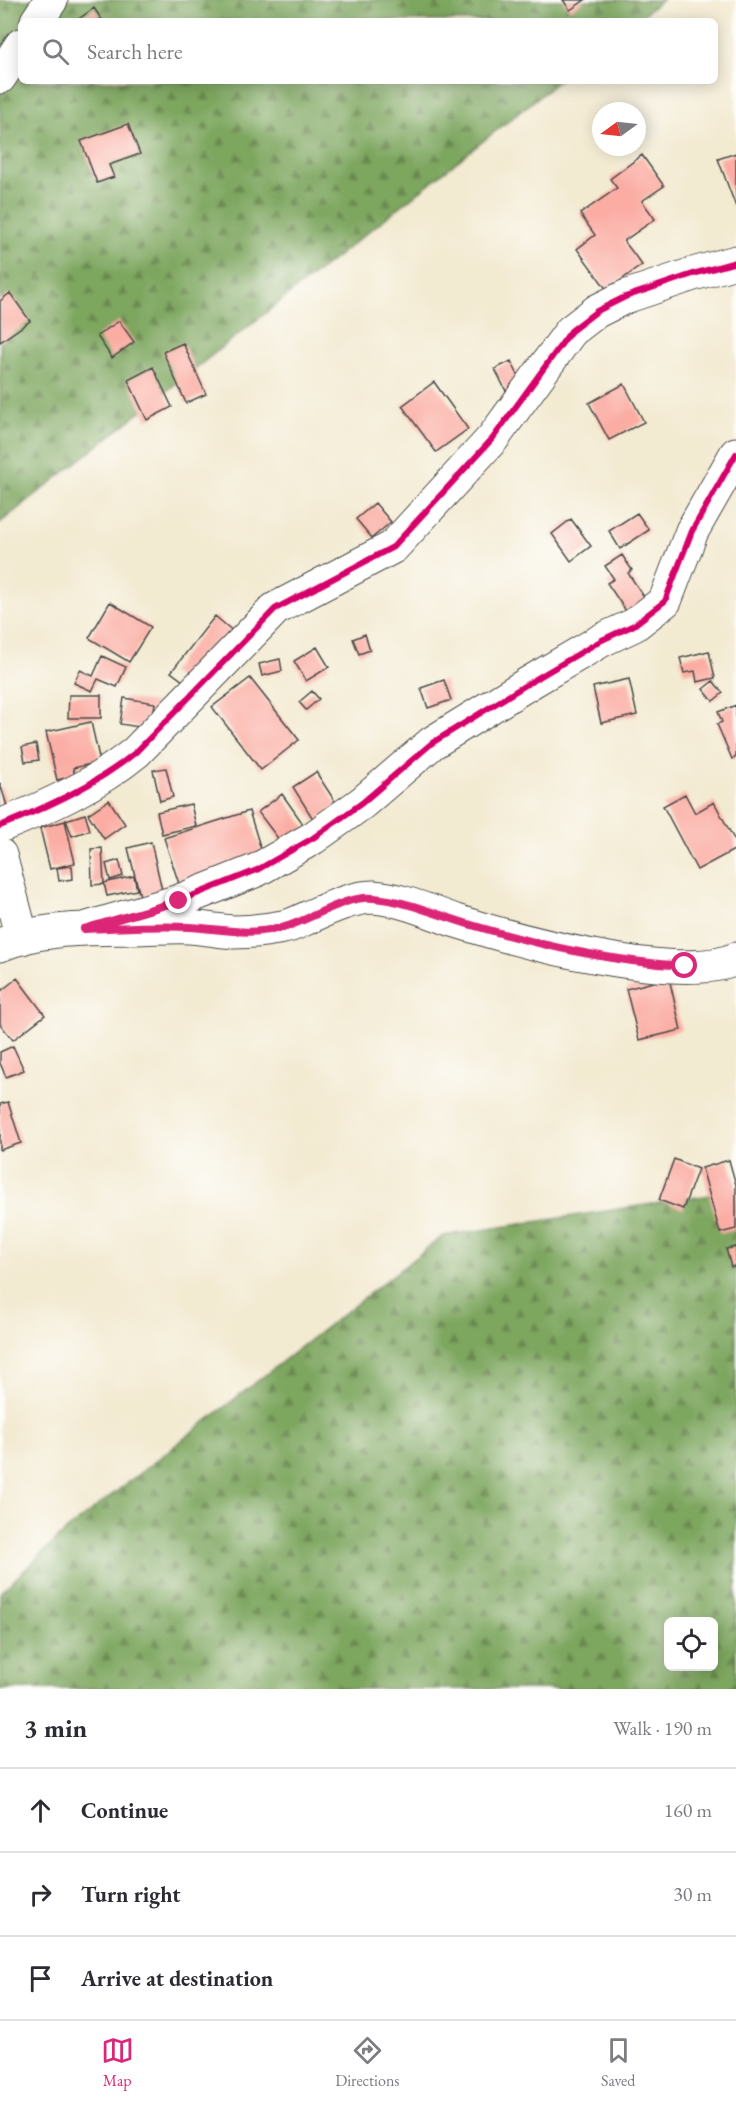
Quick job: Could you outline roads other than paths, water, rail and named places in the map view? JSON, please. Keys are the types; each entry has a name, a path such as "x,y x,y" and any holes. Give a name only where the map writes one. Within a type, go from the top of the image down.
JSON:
{"street":[{"path":"39,18 51,0"},
{"path":"0,77 18,50"},
{"path":"0,826 44,808 117,767 136,752 275,609 393,547 493,438 571,331 597,311 626,297 736,262"},
{"path":"0,855 11,942 84,929 179,901 257,870 313,838 362,803 432,743 602,640 634,625 665,601 692,531 736,454"},
{"path":"84,929 188,927 233,932 260,931 288,927 329,909 372,897 406,904 547,946 643,964 717,966 736,959"}]}
